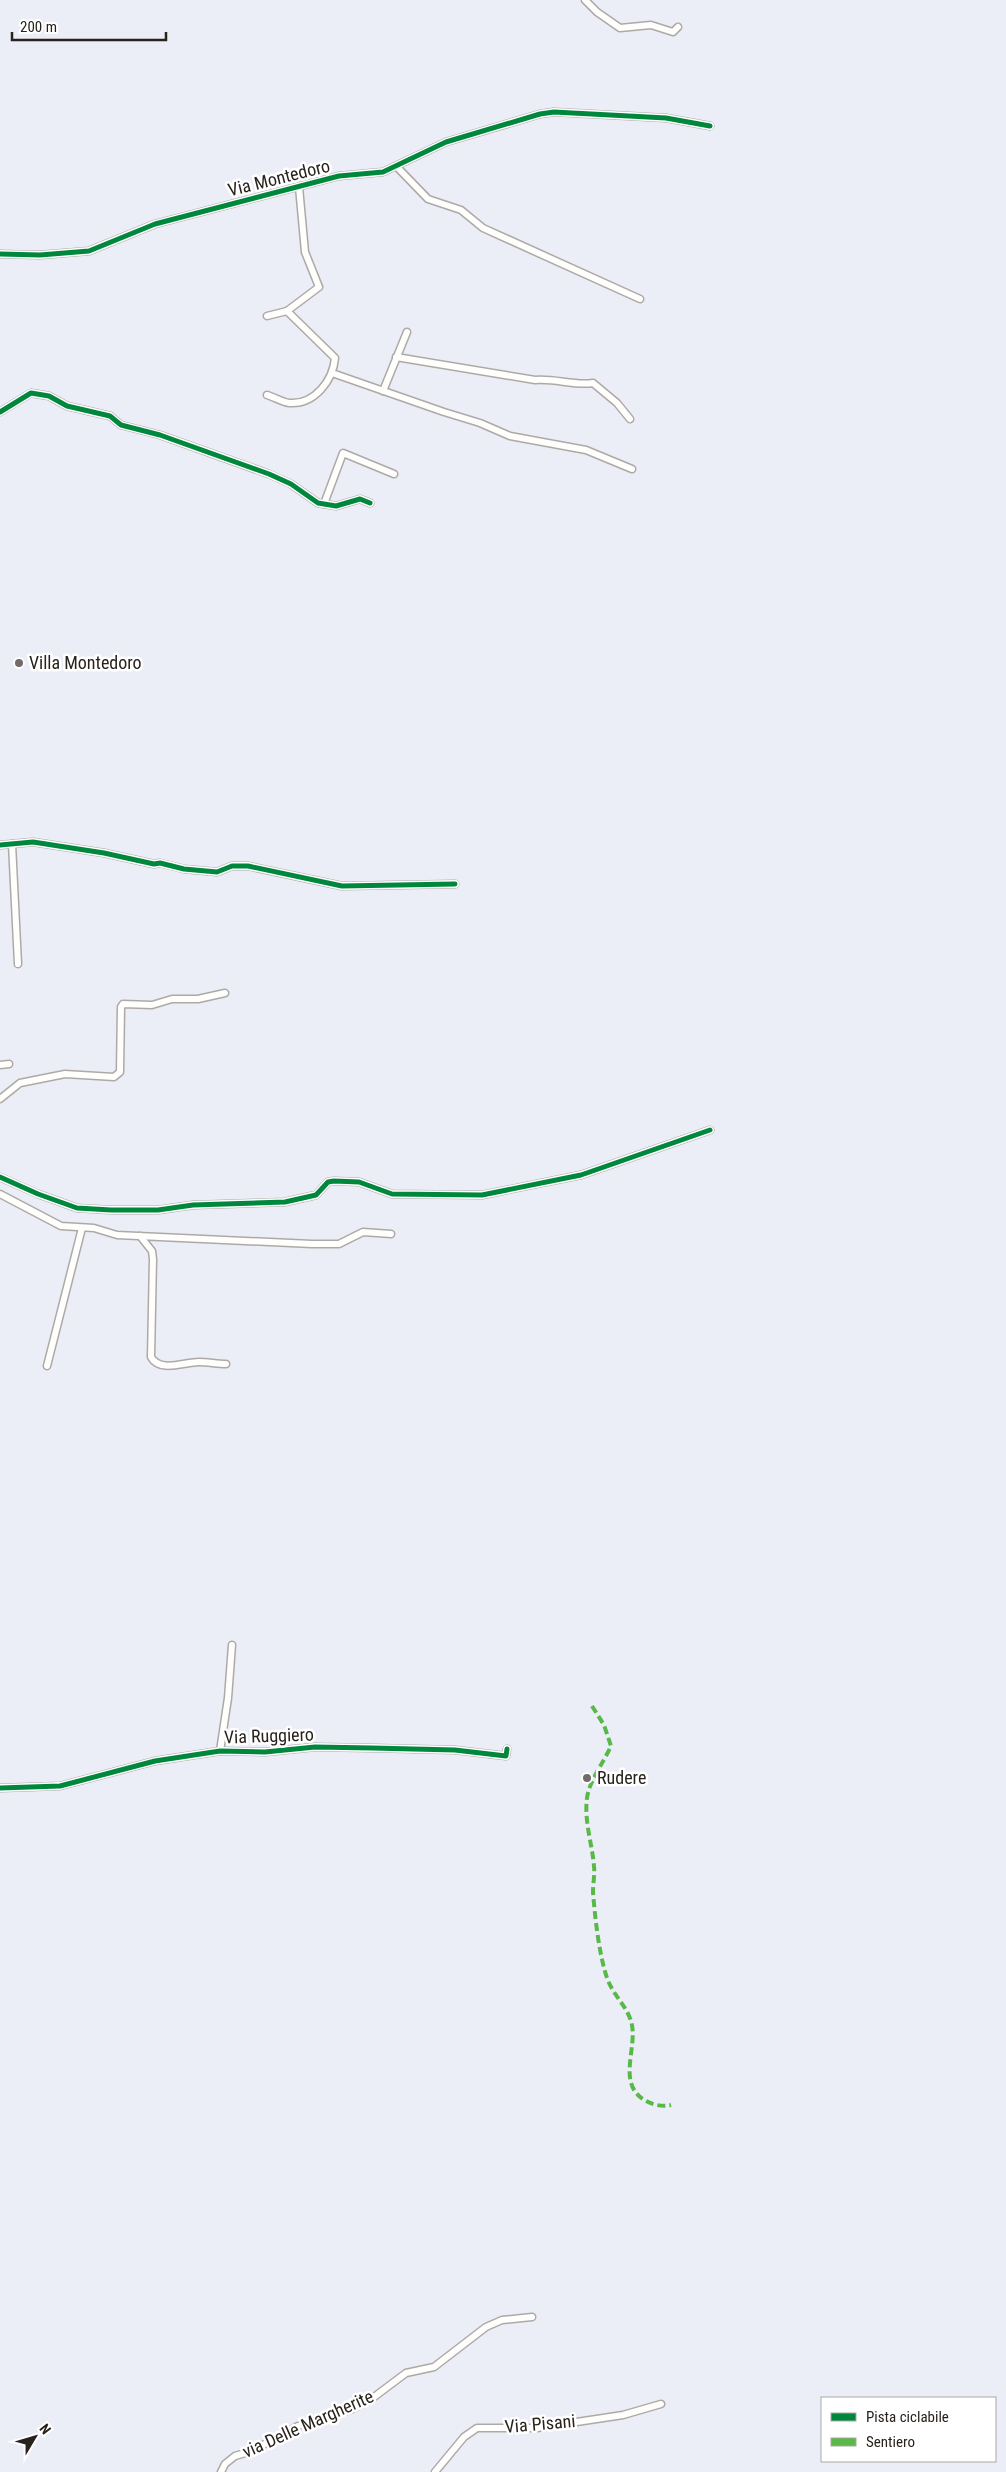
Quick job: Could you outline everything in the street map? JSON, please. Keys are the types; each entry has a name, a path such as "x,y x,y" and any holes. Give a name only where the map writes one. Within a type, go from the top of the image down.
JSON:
{"street":[{"path":"585,0 597,12 620,28 651,25 673,32 678,27"},
{"name":"Via Montedoro","path":"0,254 40,255 89,251 155,224 338,176 375,174 446,142 540,114 554,112 666,118 710,126"},
{"path":"396,166 428,199 461,210 483,228 640,299"},
{"path":"267,316 287,311 319,287 305,252 299,187"},
{"path":"267,395 286,402 302,400 319,392 332,373 335,358 287,311"},
{"path":"383,391 406,332"},
{"path":"396,357 535,380 550,378 582,385 594,382 617,403 630,419"},
{"path":"332,373 480,423 510,436 596,453 632,469"},
{"path":"0,412 31,393 49,396 66,406 110,416 121,425 160,435 269,474 291,484 318,503 336,506 360,499 370,503"},
{"path":"324,504 343,453 394,474"},
{"path":"0,844 33,842 84,849 184,869 220,872 232,866 248,866 342,886 455,884"},
{"path":"12,844 18,964"},
{"path":"0,1099 16,1085 23,1082 65,1074 114,1076 120,1072 121,1007 123,1004 152,1005 172,1000 198,999 225,993"},
{"path":"0,1066 9,1064"},
{"path":"0,1177 38,1194 77,1208 120,1211 285,1202 316,1195 328,1182 334,1181 359,1182 392,1194 482,1195 581,1175 710,1130"},
{"path":"0,1194 61,1226 94,1228 118,1235 339,1244 363,1232 391,1234"},
{"path":"47,1366 82,1228"},
{"path":"140,1236 152,1251 153,1259 151,1356 153,1360 158,1364 181,1365 197,1362 226,1364"},
{"path":"220,1751 228,1698 232,1645"},
{"name":"Via Ruggiero","path":"0,1788 60,1786 154,1761 220,1751 265,1752 315,1747 454,1750 506,1756 507,1749"},
{"name":"via Delle Margherite","path":"220,2472 225,2464 235,2456 252,2451 298,2426 350,2410 370,2400 406,2374 434,2367 486,2328 502,2320 532,2317"},
{"name":"Via Pisani","path":"435,2472 464,2437 477,2428 537,2428 623,2415 661,2404"}],"shaded area":[{"path":"0,0 1006,0 1006,2472 0,2472"}],"marked path":[{"path":"592,1706 604,1725 611,1746 588,1792 586,1807 594,1866 593,1892 595,1913 602,1958 607,1978 631,2021 633,2031 630,2064 632,2085 637,2094 646,2101 658,2105 671,2105"}],"cycle path":[{"path":"0,254 40,255 89,251 155,224 339,176 383,172 446,142 540,114 554,112 666,118 710,126"},
{"path":"0,412 31,393 49,396 67,406 110,416 121,425 160,435 269,474 291,484 318,503 336,506 360,499 370,503"},
{"path":"0,845 33,842 104,853 154,864 160,863 184,869 217,872 232,866 248,866 342,886 455,884"},
{"path":"0,1177 38,1194 77,1208 111,1210 158,1210 193,1205 285,1202 316,1195 328,1182 334,1181 359,1182 392,1194 482,1195 581,1175 710,1130"},
{"path":"0,1788 60,1786 155,1761 220,1751 265,1752 315,1747 455,1750 506,1756 507,1749"}],"place":[{"name":"Villa Montedoro","path":"19,663"},
{"name":"Rudere","path":"587,1778"}]}
